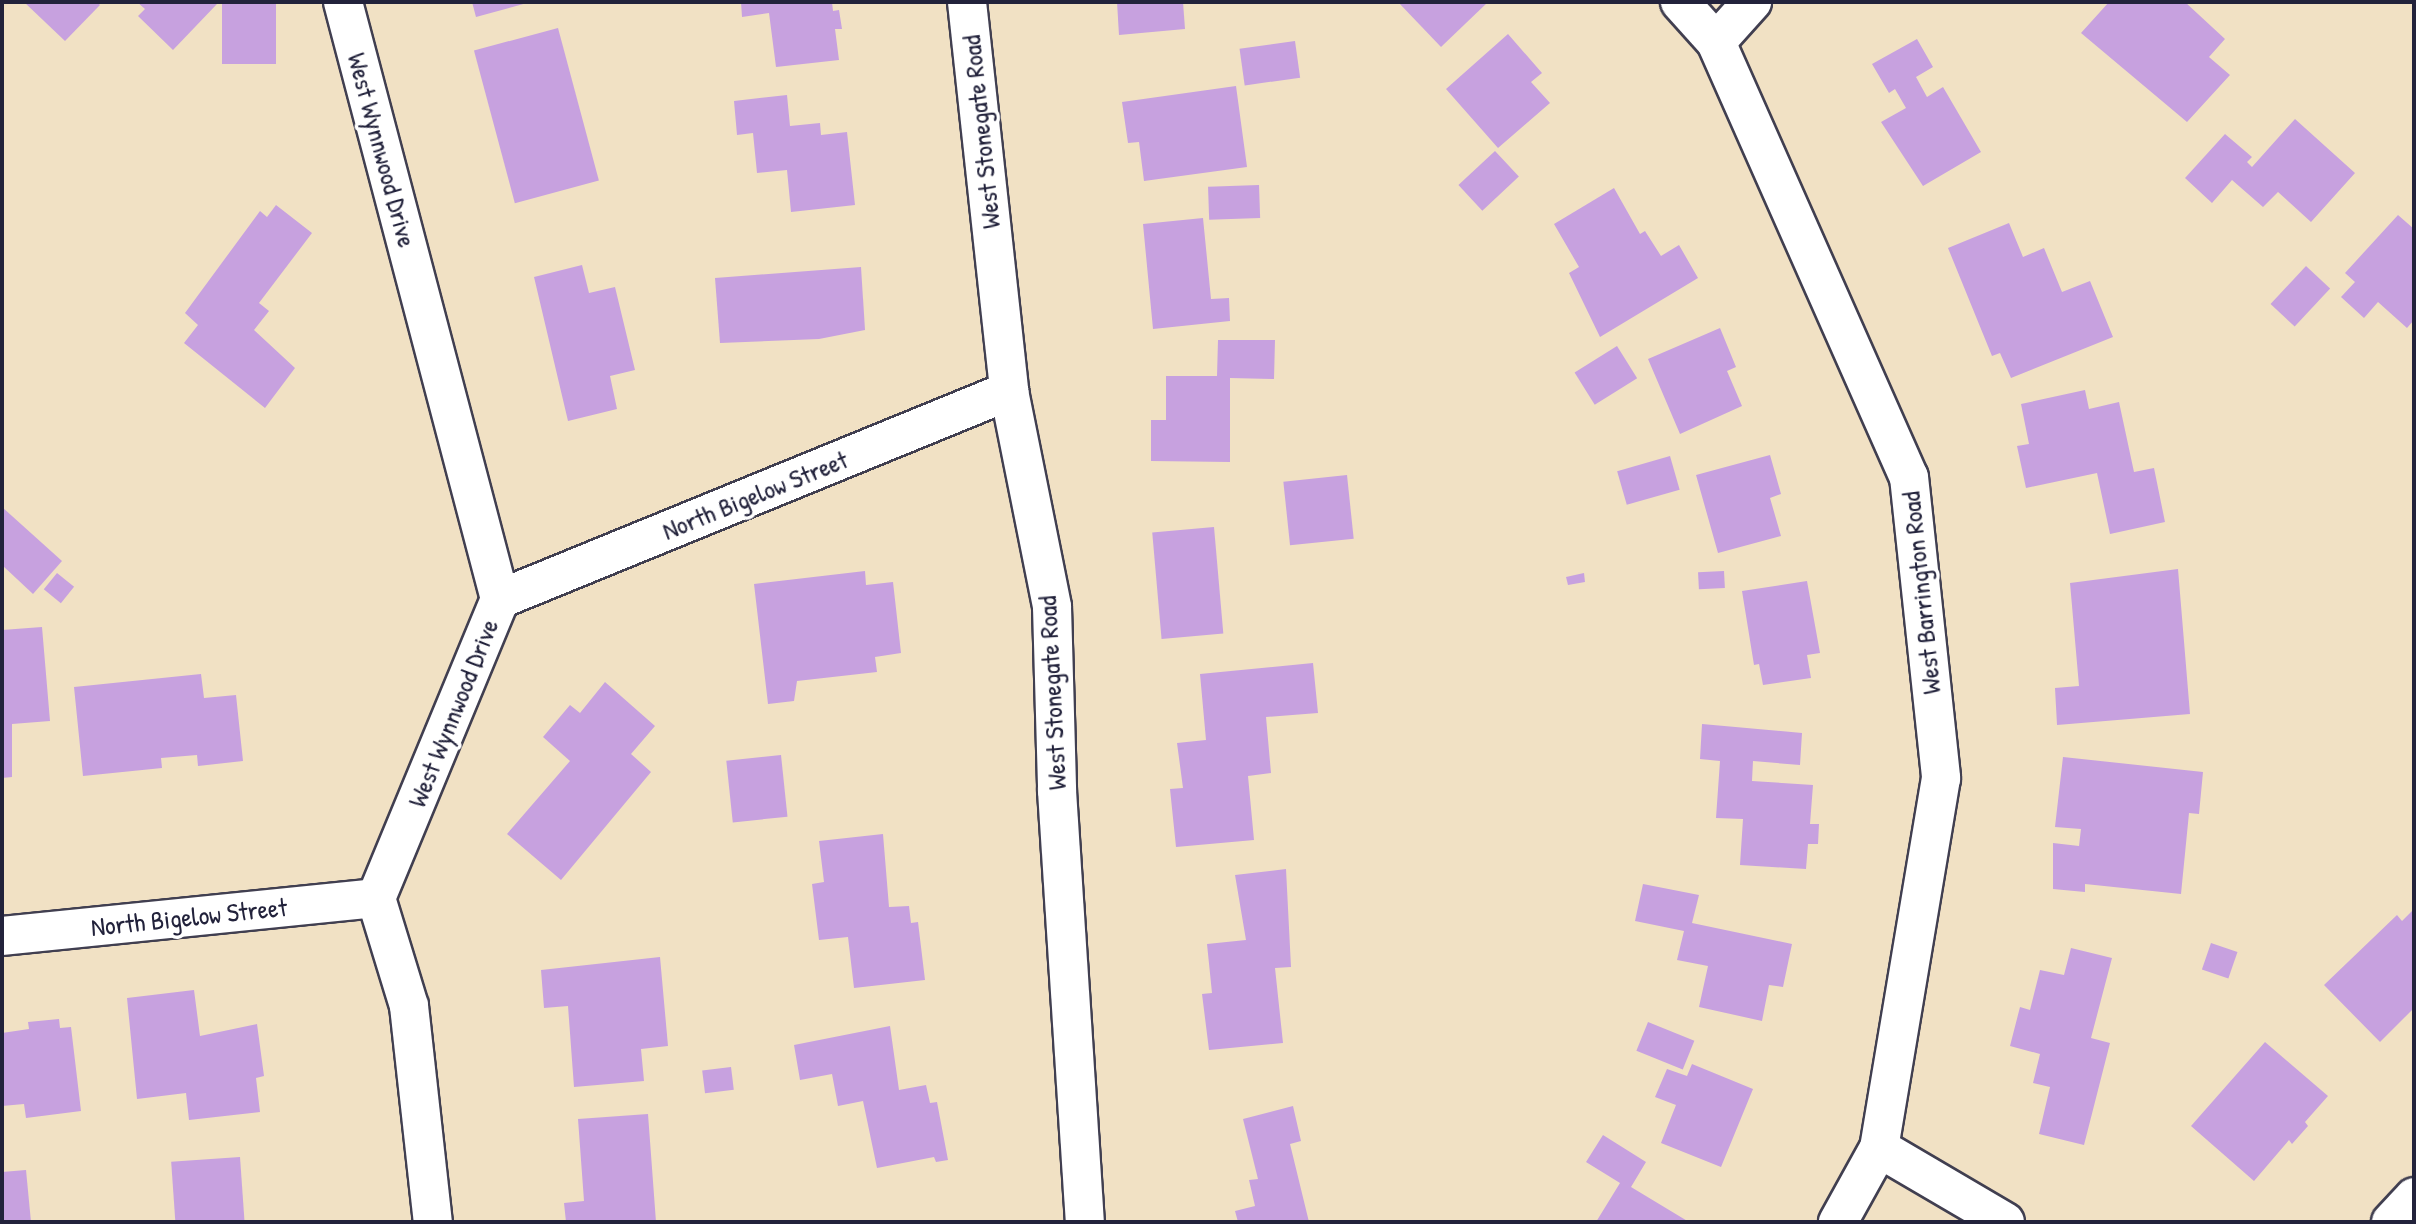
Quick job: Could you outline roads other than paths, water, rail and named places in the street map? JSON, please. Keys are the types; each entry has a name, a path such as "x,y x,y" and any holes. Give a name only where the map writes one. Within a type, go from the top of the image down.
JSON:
{"street":[{"name":"West Wynnwood Drive","path":"343,2 500,599 376,898"},
{"name":"West Stonegate Road","path":"967,2 1009,390 1052,607 1057,791 1085,1222"},
{"name":"West Barrington Road","path":"1680,2 1716,42 1909,477 1941,778 1880,1148 1838,1222"},
{"path":"1716,42 1752,2"},
{"name":"North Bigelow Street","path":"500,599 1009,390"},
{"name":"North Bigelow Street","path":"2,936 376,898"},
{"path":"376,898 409,1006 433,1222"},
{"path":"1880,1148 2005,1222"},
{"path":"2391,1222 2414,1196"}]}
